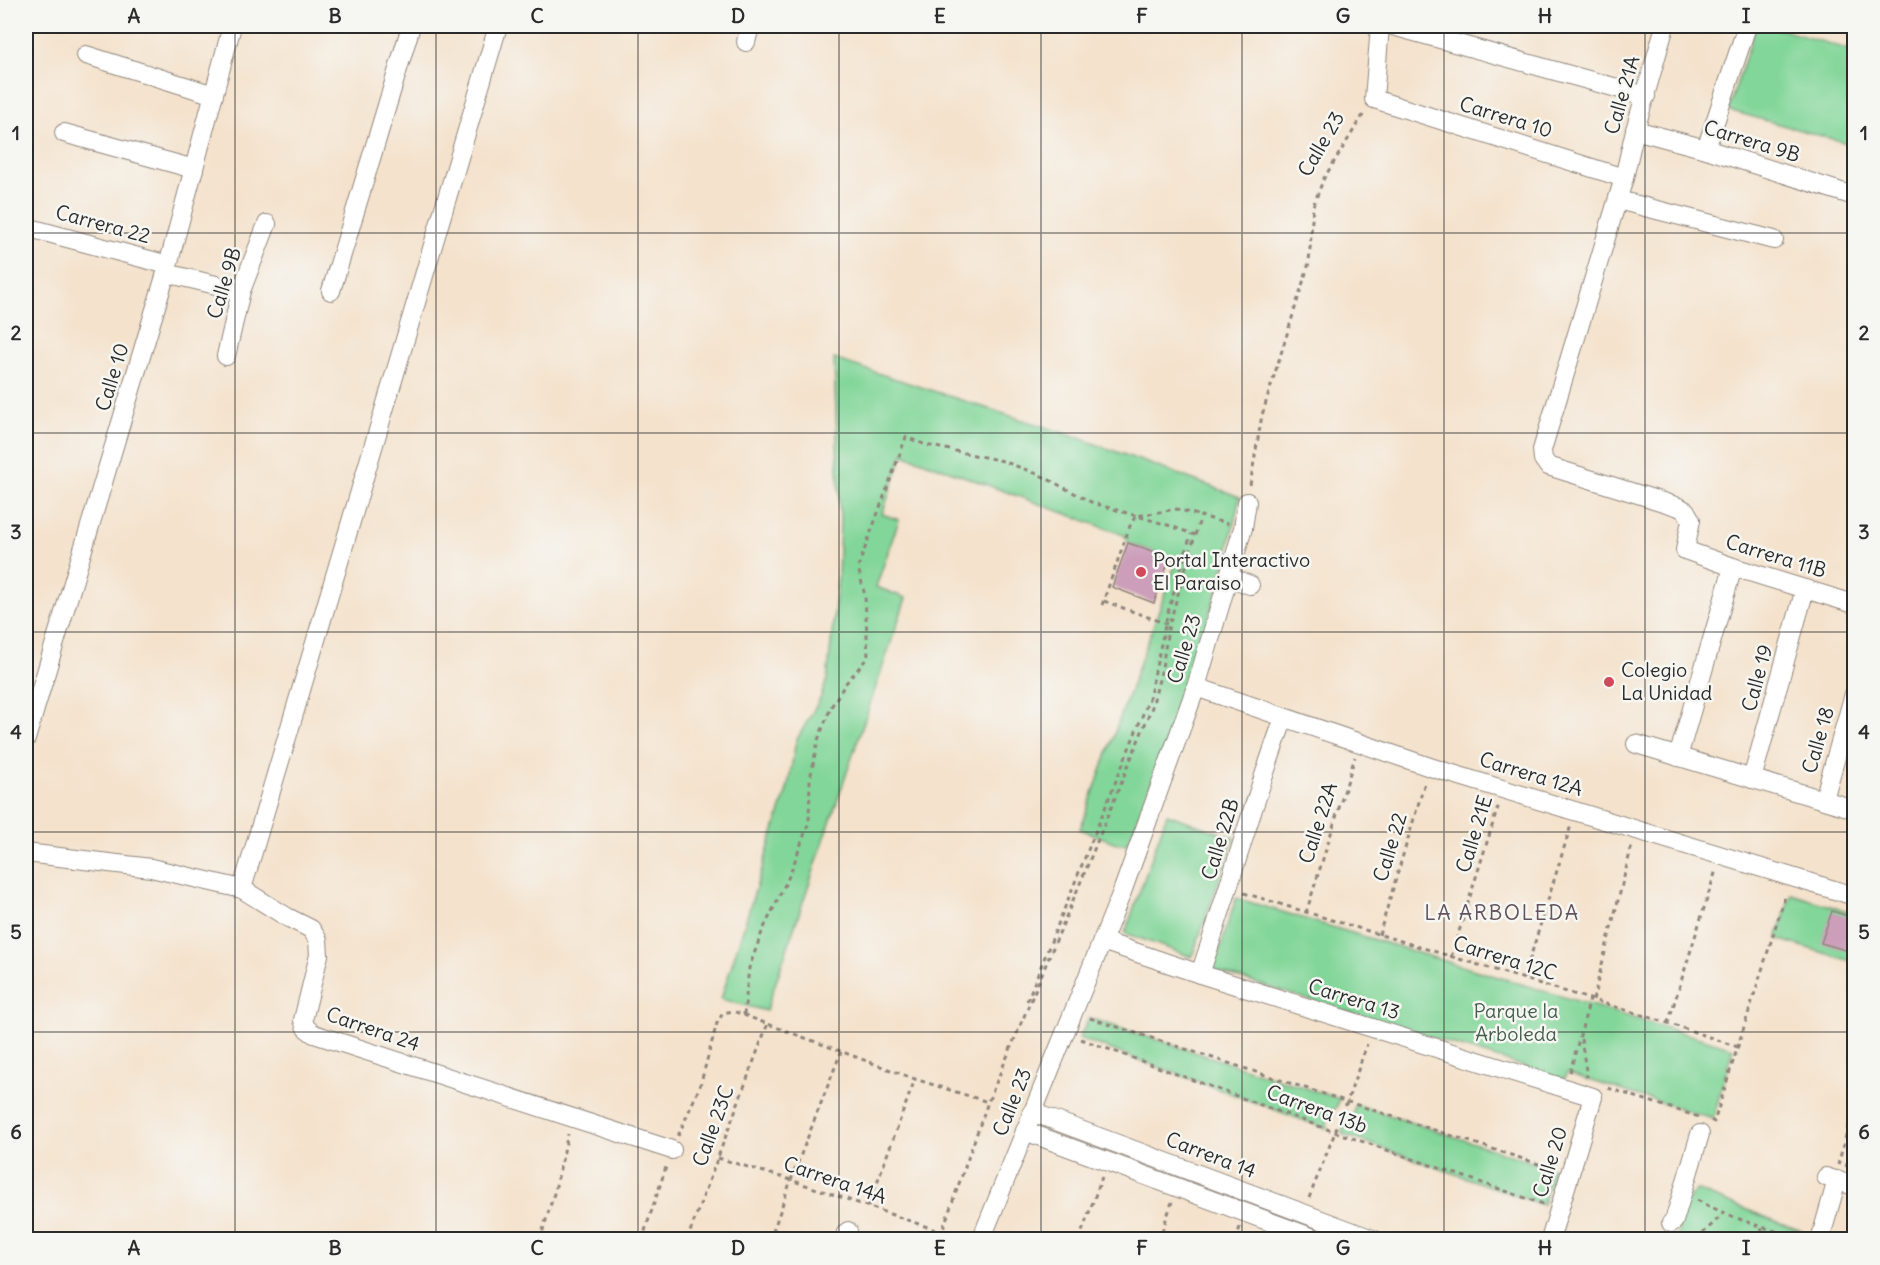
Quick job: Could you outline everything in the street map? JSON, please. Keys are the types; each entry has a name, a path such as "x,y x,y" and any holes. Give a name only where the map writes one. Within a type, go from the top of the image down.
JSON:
{"street":[{"name":"Calle 10","path":"26,738 167,269 232,26"},
{"path":"331,291 411,26"},
{"path":"242,889 498,26"},
{"path":"1374,99 1380,26"},
{"path":"1393,26 1646,96"},
{"name":"Calle 21A","path":"1665,26 1635,130 1618,200 1542,450 1543,459 1548,466 1686,511 1691,520 1685,550"},
{"path":"1706,149 1747,26"},
{"path":"86,55 214,95"},
{"name":"Carrera 10","path":"1374,99 1624,178"},
{"name":"Carrera 9B","path":"1635,130 1706,149 1854,196"},
{"path":"64,133 194,169"},
{"path":"1618,200 1774,240"},
{"name":"Calle 9B","path":"226,356 241,291 267,224"},
{"name":"Carrera 22","path":"26,226 241,291"},
{"name":"Calle 23","path":"981,1239 1074,1013 1196,687 1243,528 1247,502"},
{"name":"Carrera 11B","path":"1685,550 1854,604"},
{"path":"1678,757 1733,567"},
{"path":"1229,577 1250,585"},
{"name":"Calle 19","path":"1752,778 1805,589"},
{"name":"Carrera 12A","path":"1196,687 1430,767 1854,896"},
{"name":"Calle 18","path":"1824,800 1854,694"},
{"name":"Calle 22B","path":"1200,974 1229,888 1259,786 1284,718"},
{"path":"1636,744 1854,809"},
{"name":"Carrera 24","path":"26,853 151,868 242,889 311,929 318,940 319,955 303,1020 306,1028 314,1034 672,1150"},
{"name":"Carrera 13","path":"1102,941 1372,1028 1567,1082 1591,1092"},
{"name":"Calle 20","path":"1550,1239 1570,1174 1591,1092"},
{"name":"Carrera 14","path":"1032,1112 1375,1239"},
{"path":"1024,1131 1319,1239"},
{"path":"1671,1223 1674,1221 1700,1134"},
{"path":"1820,1238 1831,1178 1854,1186"}],"path":[{"name":"Calle 23","path":"1247,502 1262,415 1309,263 1313,206 1324,178 1374,99"},
{"path":"744,1015 749,968 762,932 790,874 809,822 810,779 818,740 831,707 846,683 868,657 865,596 858,567 906,437 926,445 1003,461 1040,475 1093,503 1193,535"},
{"path":"1168,624 1103,603 1131,523 1136,516 1177,508 1243,528"},
{"path":"1027,1001 1149,699 1193,535 1201,516"},
{"name":"Calle 23","path":"939,1239 988,1102 1064,924 1152,707 1162,668 1168,624"},
{"name":"Calle 22A","path":"1306,913 1360,743"},
{"name":"Calle 22","path":"1378,935 1430,767"},
{"name":"Calle 21E","path":"1451,957 1504,789"},
{"path":"1524,978 1576,811"},
{"path":"1636,828 1592,1000 1567,1082 1591,1092 1714,1122 1791,878"},
{"path":"1668,1023 1721,856"},
{"name":"Carrera 12C","path":"1229,888 1524,978 1738,1047"},
{"path":"642,1239 672,1150 700,1086 717,1023 723,1013 733,1011 915,1079 988,1102"},
{"name":"Carrera 13b","path":"1074,1013 1570,1174"},
{"name":"Calle 23C","path":"687,1239 768,1023"},
{"path":"1303,1213 1347,1102 1372,1028"},
{"name":"Carrera 13b","path":"1065,1032 1335,1132 1559,1210"},
{"path":"1581,1037 1591,1092"},
{"path":"770,1239 841,1052"},
{"path":"868,1207 915,1079"},
{"path":"1831,1178 1836,1172 1854,1106"},
{"path":"540,1239 555,1191 571,1118"},
{"path":"1831,1178 1844,1174 1854,1143"},
{"name":"Carrera 14A","path":"718,1158 791,1180 942,1232"},
{"path":"1079,1239 1105,1171"},
{"path":"1682,1192 1723,1214 1761,1228 1807,1239 1820,1238"},
{"path":"1159,1239 1174,1196"},
{"path":"1696,1239 1723,1214"},
{"path":"1236,1239 1242,1223"},
{"path":"1761,1228 1765,1239"}],"green space":[{"path":"1756,26 1769,26 1854,51 1854,145 1728,110"},
{"path":"834,359 1079,438 1240,497 1222,575 1189,681 1131,837 1126,844 1119,844 1080,829 1177,560 1128,543 1124,535 903,454 882,514 899,520 876,587 906,598 766,1011 721,999 788,786 796,741 820,699 827,680 838,578 840,521"},
{"path":"1167,814 1234,838 1192,957 1125,933"},
{"path":"1791,894 1854,913 1854,962 1777,939"},
{"name":"Parque la Arboleda","path":"1236,898 1733,1048 1713,1119 1567,1073 1564,1079 1213,970"},
{"path":"1089,1018 1340,1099 1336,1108 1328,1114 1327,1129 1079,1038"},
{"path":"1355,1104 1553,1169 1543,1205 1342,1134 1343,1128 1352,1122"},
{"path":"1696,1190 1809,1234 1807,1240 1676,1240 1685,1203"}],"building":[{"name":"Portal Interactivo El Paraiso","path":"1128,543 1170,557 1154,603 1112,587"},
{"path":"1832,911 1854,918 1852,952 1821,943"}],"place":[{"name":"Portal Interactivo El Paraiso","path":"1141,572"},
{"name":"Colegio La Unidad","path":"1609,682"}],"district":[{"name":"LA ARBOLEDA","path":"1502,913"}]}
